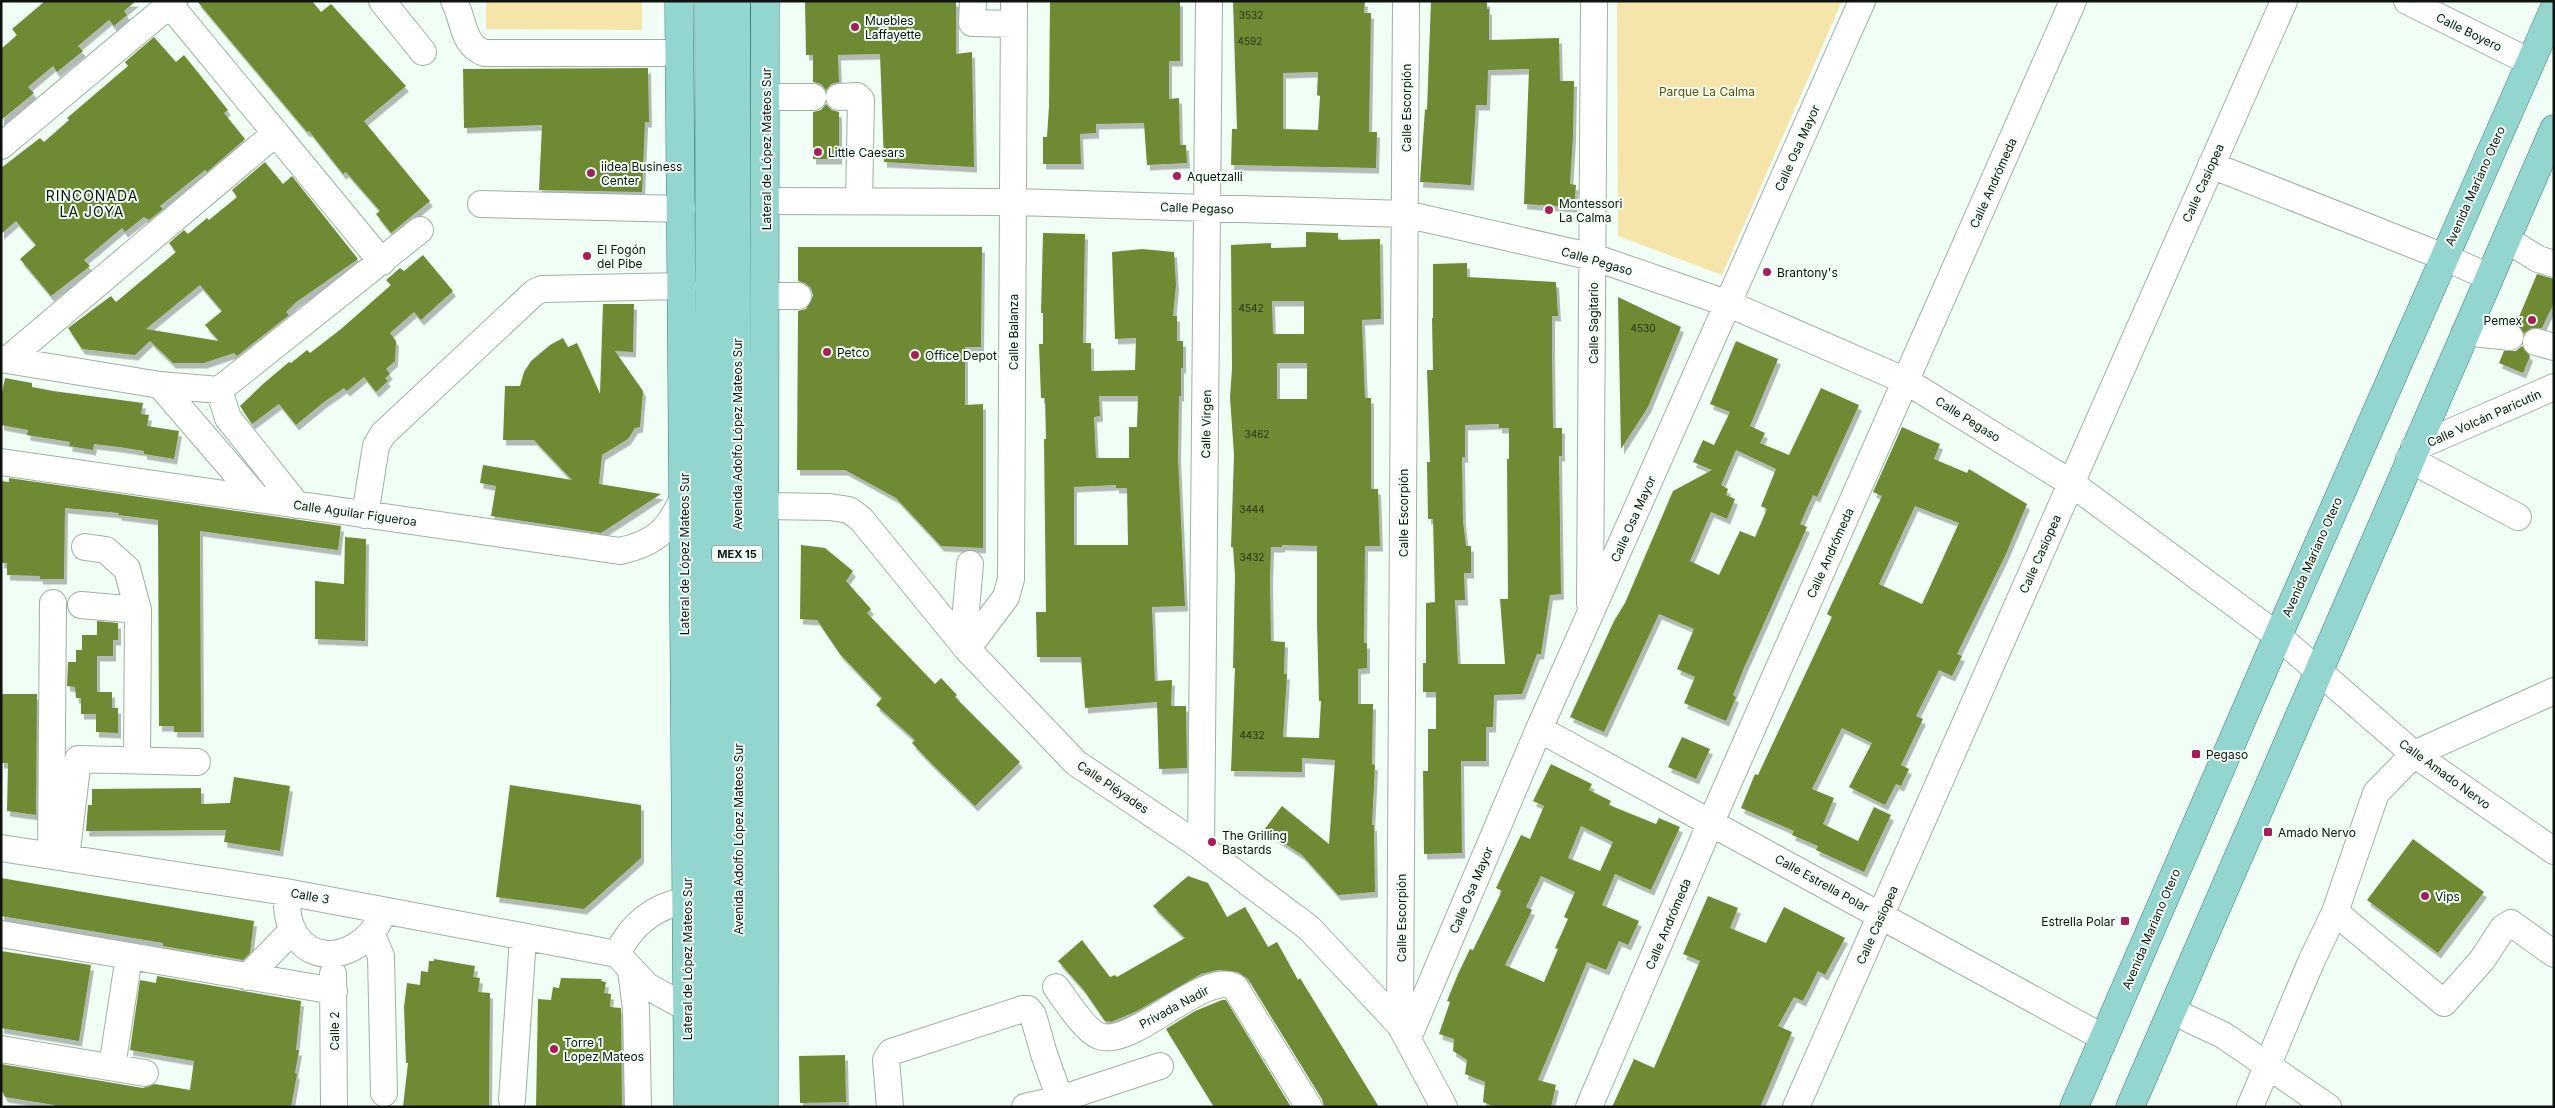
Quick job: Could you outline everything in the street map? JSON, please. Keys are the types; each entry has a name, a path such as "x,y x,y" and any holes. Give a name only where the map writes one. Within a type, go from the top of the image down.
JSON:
{"main road":[{"name":"Lateral de López Mateos Sur","path":"680,1 688,1107"},
{"name":"MEX 15","path":"709,1 711,1107"},
{"name":"Avenida Adolfo López Mateos Sur","path":"736,1 738,1107"},
{"path":"755,1 765,56"},
{"name":"Lateral de López Mateos Sur","path":"764,1107 766,1"},
{"name":"Avenida Mariano Otero","path":"2074,1107 2278,636 2554,9"},
{"path":"682,167 709,35"},
{"path":"2130,1107 2554,129"},
{"path":"738,919 764,818"}],"street":[{"path":"382,1 423,52"},
{"path":"454,1 468,40 479,51 485,53 679,53"},
{"path":"973,1 972,23 1014,13"},
{"name":"Calle Virgen","path":"1201,847 1209,1"},
{"name":"Calle Escorpión","path":"1404,1032 1406,1"},
{"name":"Calle Sagitario","path":"1590,614 1594,1"},
{"name":"Calle Osa Mayor","path":"1404,1032 1862,1"},
{"name":"Calle Andrómeda","path":"1589,1107 1711,822 2074,1"},
{"name":"Calle Casiopea","path":"1796,1107 2284,1"},
{"name":"Calle Boyero","path":"2407,1 2530,62"},
{"path":"1,146 172,3 382,262"},
{"name":"Calle Balanza","path":"965,646 1006,597 1011,579 1014,13"},
{"path":"839,97 857,96 861,100 859,202"},
{"path":"766,98 813,97"},
{"path":"4,359 276,133"},
{"path":"2211,166 2444,257 2489,277"},
{"name":"Calle Pegaso","path":"766,201 1014,202 1405,214 1593,258 1728,304 1906,381 2071,483 2278,636 2318,671"},
{"path":"481,204 682,209"},
{"path":"4,359 160,385 219,390 420,230"},
{"path":"2506,239 2538,259 2554,264"},
{"path":"364,515 376,446 383,434 535,292 542,289 683,286"},
{"path":"766,296 798,296"},
{"path":"2465,332 2510,337"},
{"path":"160,385 258,499"},
{"name":"Calle Volcán Paricutín","path":"2412,453 2554,387"},
{"path":"219,390 228,418 297,505"},
{"path":"2412,453 2518,517"},
{"name":"Calle Aguilar Figueroa","path":"1,462 620,551 643,546 662,532 684,496"},
{"name":"Calle Pléyades","path":"766,506 830,507 849,510 861,519 965,646 1076,763 1201,847 1309,928 1404,1032 1444,1107"},
{"path":"85,547 106,550 127,569 138,610 137,760"},
{"path":"965,646 970,564"},
{"path":"53,603 59,856"},
{"path":"81,605 138,610"},
{"name":"Calle Amado Nervo","path":"2318,671 2414,754 2554,851"},
{"path":"2254,1105 2268,1064 2311,962 2335,912 2376,793 2414,754 2554,691"},
{"name":"Calle Estrella Polar","path":"1539,729 2104,1038"},
{"path":"59,856 78,759 198,762"},
{"name":"Calle 3","path":"1,848 286,892 385,910 523,938 624,962"},
{"path":"286,892 288,919 296,937 310,949 332,956 351,949 377,927 385,910"},
{"path":"638,1107 636,1009 624,962 632,928 649,915 671,903 687,900"},
{"path":"2335,912 2444,1003 2482,960 2503,928 2511,923 2554,954"},
{"path":"248,977 293,930"},
{"path":"370,933 381,956 384,1093"},
{"path":"1,934 334,991"},
{"path":"512,1100 523,938"},
{"path":"112,1067 129,956"},
{"name":"Calle 2","path":"332,956 334,991 334,1107"},
{"path":"624,962 647,986 686,1008"},
{"name":"Privada Nadir","path":"1056,987 1094,1033 1106,1038 1123,1034 1211,987 1231,984 1235,987 1309,1107"},
{"path":"890,1107 886,1060 891,1052 1023,1009 1028,1009 1033,1016 1060,1099"},
{"path":"2172,1012 2223,1035 2268,1064 2328,1107"},
{"path":"1,1049 145,1073"},
{"path":"1025,1107 1060,1099 1160,1066"}],"green space":[{"path":"486,1 642,1 642,30 486,29"},
{"name":"Parque La Calma","path":"1617,1 1842,1 1722,275 1618,236"}],"building":[{"path":"45,1 136,1 124,11 127,15 114,26 109,20 78,46 83,51 57,72 53,66 28,87 34,93 1,120 1,49 17,35 12,29"},
{"path":"197,1 312,1 321,12 331,4 406,86 364,121 430,201 391,233 376,214 380,211 346,172 343,174 309,131 307,132"},
{"path":"805,1 956,1 956,54 972,52 974,167 884,162 880,54 838,55 839,82 831,84 826,90 821,84 813,82 813,55 806,55"},
{"path":"1050,1 1180,1 1180,61 1169,61 1169,99 1179,98 1180,145 1186,145 1187,163 1147,165 1144,123 1096,124 1096,133 1080,134 1081,164 1043,164 1043,137 1047,137 1049,106"},
{"path":"1233,1 1365,1 1364,13 1371,13 1369,132 1377,132 1376,168 1231,165 1232,129 1237,129","holes":["1318,72 1317,95 1320,96 1318,130 1283,129 1283,73"]},
{"path":"1431,1 1487,1 1487,9 1489,9 1489,40 1559,38 1560,81 1574,81 1570,184 1576,185 1574,207 1524,204 1529,69 1488,70 1487,105 1476,105 1471,185 1420,182 1425,109 1427,110"},
{"path":"154,37 176,62 184,55 228,110 224,113 245,139 207,172 205,170 160,206 163,209 149,220 144,217 125,232 122,228 84,260 90,266 51,296 20,259 36,245 16,221 1,234 1,168 40,138 44,142 69,120 67,118 128,66 125,62"},
{"path":"648,68 649,122 645,122 642,192 539,190 542,125 464,128 463,69"},
{"path":"826,104 832,110 839,112 839,159 813,159 813,112 821,110"},
{"path":"265,162 283,184 292,176 358,259 295,303 286,312 289,315 237,356 234,353 204,363 173,363 150,341 135,355 82,349 68,328 111,296 116,302 176,252 169,243 184,230 188,234 207,218 209,220 237,197 232,190","holes":["200,285 222,311 205,325 219,341 146,329"]},
{"path":"1306,232 1338,233 1338,240 1380,239 1381,319 1362,320 1365,398 1371,398 1371,489 1378,489 1380,546 1365,546 1364,643 1367,643 1367,668 1358,669 1358,704 1373,704 1372,764 1375,765 1372,825 1374,825 1375,892 1338,895 1302,855 1264,830 1282,806 1329,844 1335,760 1302,758 1302,772 1231,771 1235,668 1233,668 1235,576 1233,547 1231,547 1234,455 1230,397 1232,369 1231,245 1271,243 1271,248 1306,247","holes":["1272,301 1304,301 1304,334 1273,334","1277,363 1307,363 1307,399 1277,399","1282,545 1317,546 1319,701 1321,701 1319,738 1283,737 1287,674 1284,674 1285,642 1271,641 1270,579 1271,547 1282,547"]},
{"path":"1043,233 1085,234 1083,343 1091,343 1091,371 1135,370 1136,338 1115,339 1112,252 1142,249 1174,252 1176,285 1173,316 1177,316 1177,341 1183,341 1181,396 1179,396 1178,457 1185,606 1152,607 1155,681 1172,680 1171,706 1186,706 1187,768 1159,769 1157,702 1085,708 1081,657 1037,657 1036,612 1046,612 1044,439 1046,439 1045,398 1041,398 1039,344 1043,344 1043,313 1041,313","holes":["1099,396 1138,396 1137,427 1129,427 1129,458 1096,458 1094,417 1100,416","1116,485 1116,488 1127,488 1128,545 1074,545 1074,487"]},
{"path":"798,247 982,247 981,347 965,347 965,405 983,404 983,548 941,546 896,498 845,470 797,470 798,311 806,309 813,296 811,288 805,283 798,281"},
{"path":"423,255 453,291 421,320 414,312 390,333 396,341 395,361 386,369 390,374 385,378 388,381 376,392 364,377 347,391 344,388 324,402 296,425 279,404 252,424 240,406 289,362 291,363 307,350 310,353 341,329 391,285 386,280 400,268 404,271"},
{"path":"1467,263 1467,277 1556,282 1558,316 1552,316 1553,428 1562,428 1562,456 1559,456 1561,594 1550,595 1541,654 1537,654 1522,694 1494,695 1493,727 1486,727 1486,761 1461,761 1462,853 1424,854 1423,771 1428,771 1428,729 1436,729 1436,692 1423,692 1423,663 1426,663 1426,603 1435,602 1433,519 1428,519 1427,462 1430,462 1427,370 1433,370 1433,264","holes":["1499,424 1499,428 1509,428 1509,459 1507,459 1508,599 1500,599 1505,664 1458,664 1455,600 1465,600 1464,573 1471,573 1471,546 1466,546 1463,521 1462,457 1465,457 1465,425"]},
{"path":"2537,274 2554,279 2554,303 2542,328 2532,328 2524,333 2516,324"},
{"path":"1618,297 1681,327 1648,407 1621,449"},
{"path":"603,304 634,304 633,352 615,351 643,391 640,427 635,428 628,439 602,455 599,484 661,494 601,533 491,516 496,486 480,483 483,465 572,480 534,440 503,440 505,386 520,386 524,372 531,361 550,345 563,338 568,347 577,343 600,394"},
{"path":"1736,341 1778,359 1750,426 1765,433 1760,443 1789,455 1821,388 1859,405 1817,497 1813,495 1800,524 1807,527 1744,668 1733,695 1736,697 1726,721 1684,703 1695,677 1677,669 1694,629 1659,614 1604,732 1570,717 1614,621 1625,603 1673,491 1712,470 1693,462 1703,440 1714,445 1730,412 1710,404","holes":["1736,450 1776,469 1761,506 1767,509 1755,537 1740,531 1719,575 1690,561 1711,512 1727,519 1735,499 1726,495 1728,489 1721,485"]},
{"path":"2522,346 2530,356 2523,373 2499,363 2504,351 2516,351"},
{"path":"5,378 32,383 32,387 53,391 143,403 141,414 149,415 147,426 179,431 174,459 144,454 144,451 119,447 94,444 93,450 69,446 70,442 27,435 28,430 1,425 1,398"},
{"path":"1902,427 1940,444 1934,459 1967,473 1969,469 2027,504 2005,556 1957,654 1962,656 1952,676 1939,670 1916,716 1923,719 1901,765 1909,769 1901,786 1896,784 1885,805 1849,787 1872,743 1842,728 1812,789 1834,798 1823,824 1858,841 1874,807 1891,815 1864,872 1816,850 1818,846 1792,835 1794,831 1741,808 1755,774 1758,775 1832,617 1827,614 1882,496 1873,492","holes":["1915,506 1959,523 1922,604 1879,584"]},
{"path":"9,478 341,526 338,550 200,531 201,732 174,732 174,726 159,726 158,520 118,515 119,513 65,508 64,579 40,579 40,576 7,575 7,563 1,563 1,481 9,482"},
{"path":"345,537 366,539 365,641 315,639 315,581 344,584"},
{"path":"801,545 825,548 853,571 846,581 871,609 867,613 935,684 941,678 957,695 955,697 1020,762 975,806 912,743 915,740 876,705 882,698 840,654 817,620 800,619"},
{"path":"97,621 118,623 118,640 113,640 113,656 97,656 97,692 112,692 112,708 118,708 118,733 96,732 96,714 81,714 81,698 76,698 75,687 67,686 68,662 76,662 76,650 82,650 82,635 97,635"},
{"path":"1,694 37,694 36,815 7,811 8,763 1,763"},
{"path":"1682,737 1710,749 1696,779 1668,767"},
{"path":"1551,764 1592,784 1589,790 1611,801 1609,805 1656,824 1659,818 1680,827 1651,890 1615,874 1602,905 1639,921 1628,945 1619,941 1606,970 1587,962 1538,1080 1556,1085 1551,1107 1495,1107 1483,1102 1485,1082 1465,1074 1467,1060 1453,1051 1454,1039 1439,1034 1450,1002 1447,1001 1458,974 1470,949 1473,950 1502,891 1496,888 1521,835 1530,839 1544,806 1533,801","holes":["1581,826 1613,842 1600,871 1568,858","1541,876 1575,892 1564,917 1568,919 1555,948 1558,949 1544,982 1505,965 1532,910 1526,907"]},
{"path":"234,777 290,786 280,851 224,842 226,830 86,831 88,805 92,805 92,789 201,788 201,804 230,803"},
{"path":"510,785 641,805 641,858 584,909 496,897"},
{"name":"Vips","path":"2413,839 2484,892 2438,953 2367,900"},
{"path":"1188,876 1208,883 1227,917 1245,907 1268,947 1277,942 1298,980 1300,978 1379,1107 1324,1107 1322,1099 1248,979 1238,972 1218,970 1201,974 1137,1011 1111,1022 1105,1021 1083,989 1058,961 1082,940 1110,977 1115,975 1117,977 1185,938 1153,906"},
{"path":"1,878 254,921 250,953 243,960 163,946 163,943 1,916"},
{"path":"1708,896 1738,908 1730,928 1766,943 1784,907 1845,938 1825,975 1818,971 1803,1001 1794,997 1778,1026 1792,1032 1760,1107 1612,1107 1634,1059 1654,1068 1700,961 1683,954"},
{"path":"1,951 91,965 79,1041 1,1028"},
{"path":"434,959 475,966 473,977 480,978 478,992 490,993 489,1107 403,1107 408,1063 406,1063 404,1007 407,983 420,985 421,971 428,972 429,961 434,961"},
{"path":"157,976 301,1001 296,1050 299,1050 295,1073 297,1074 291,1107 54,1107 54,1105 5,1097 1,1089 1,1064 143,1088 155,1084 190,1090 194,1061 130,1050 140,980 156,983"},
{"path":"561,978 602,979 601,981 606,982 604,993 611,994 610,1007 621,1008 622,1107 536,1107 538,999 551,1000 553,987 559,988"},
{"path":"1226,1000 1291,1107 1214,1107 1166,1029 1195,1011"},
{"path":"845,1055 846,1102 800,1103 799,1056"}],"place":[{"name":"Muebles Laffayette","path":"855,27"},
{"name":"Little Caesars","path":"818,152"},
{"name":"iidea Business Center","path":"591,173"},
{"name":"Aquetzalli","path":"1177,176"},
{"name":"Montessori La Calma","path":"1549,210"},
{"name":"El Fogón del Pibe","path":"587,256"},
{"name":"Brantony's","path":"1767,272"},
{"name":"Pemex","path":"2532,320"},
{"name":"Petco","path":"827,352"},
{"name":"Office Depot","path":"915,355"},
{"name":"Pegaso","path":"2196,754"},
{"name":"Amado Nervo","path":"2268,832"},
{"name":"The Grilling Bastards","path":"1212,842"},
{"name":"Vips","path":"2425,896"},
{"name":"Estrella Polar","path":"2125,921"},
{"name":"Torre 1 Lopez Mateos","path":"554,1049"}],"district":[{"name":"RINCONADA LA JOYA","path":"92,204"}]}
